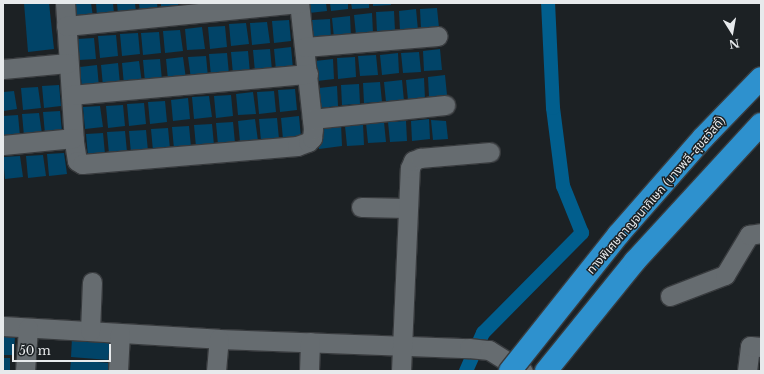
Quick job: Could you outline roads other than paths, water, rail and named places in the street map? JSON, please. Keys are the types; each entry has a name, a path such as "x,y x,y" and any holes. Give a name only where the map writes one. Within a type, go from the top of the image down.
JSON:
{"highway":[{"name":"ทางพิเศษกาญจนาภิเษก (บางพลี-สุขสวัสดิ์)","path":"510,371 618,234 703,138 761,78"},
{"path":"546,371 635,261 761,124"}],"street":[{"path":"65,3 66,26 68,63 74,138 77,161 82,164 98,164 297,146 312,138 308,74 299,3 66,26"},
{"path":"304,47 438,36"},
{"path":"3,69 68,63"},
{"path":"71,95 308,74"},
{"path":"312,119 445,105"},
{"path":"3,145 74,138"},
{"path":"401,371 410,168 413,161 490,152"},
{"path":"361,207 408,208"},
{"path":"670,296 726,275 749,235 761,233"},
{"path":"90,331 92,282"},
{"path":"3,326 219,339 469,348 489,350 524,371"},
{"path":"25,371 28,328"},
{"path":"118,371 120,333"},
{"path":"216,371 219,339"},
{"path":"309,371 310,342"},
{"path":"747,371 750,346 761,346"}],"waterway":[{"path":"466,371 483,333 582,233 563,186 553,108 548,3"}]}
